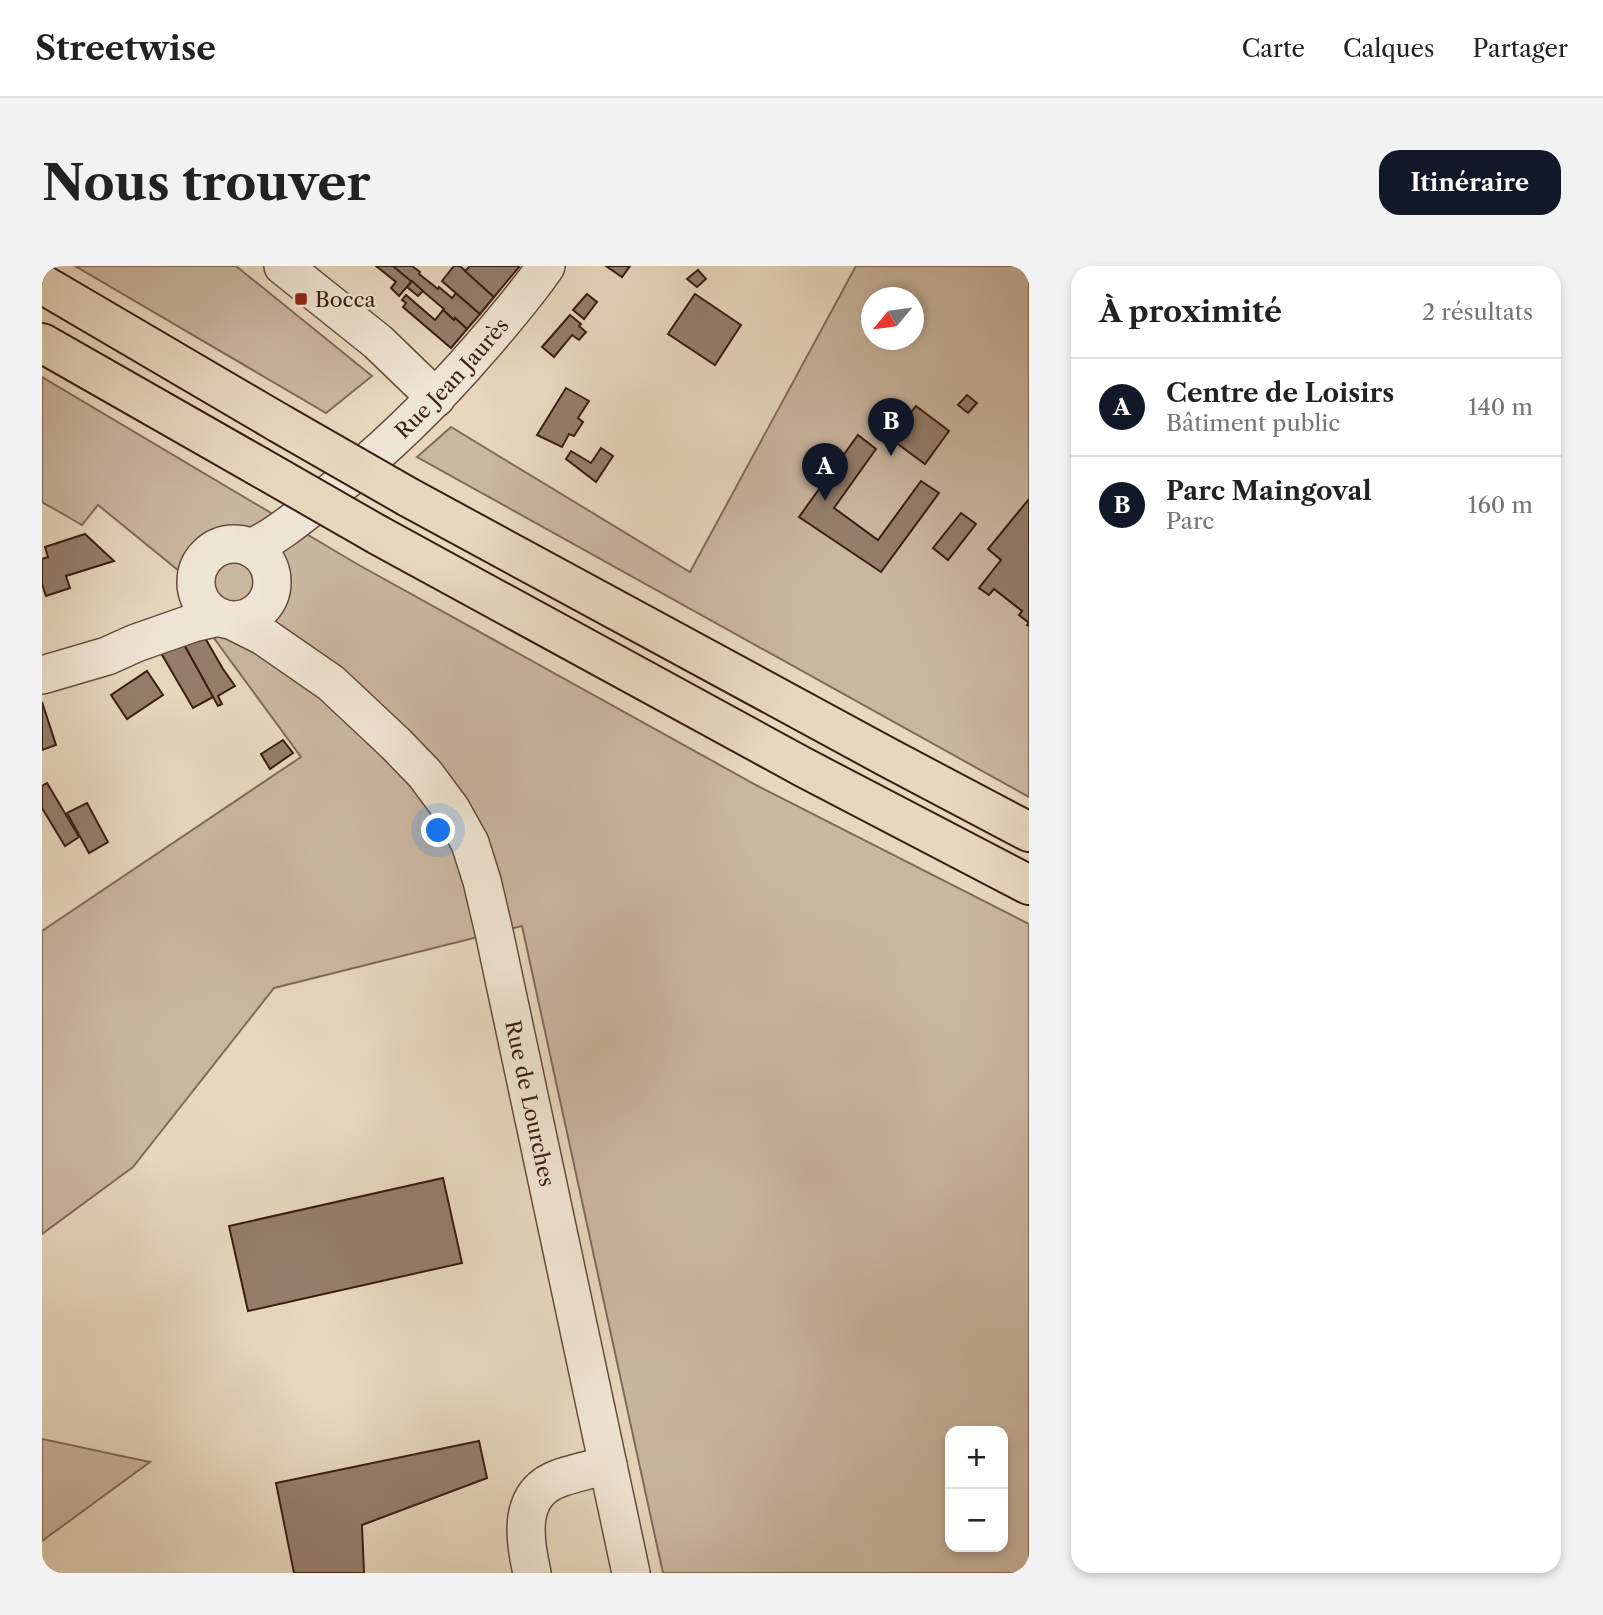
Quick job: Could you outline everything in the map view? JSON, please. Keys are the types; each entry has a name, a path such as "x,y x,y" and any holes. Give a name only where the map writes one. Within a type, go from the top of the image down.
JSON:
{"highway":[{"path":"42,284 408,496 1029,832"},
{"path":"42,343 378,535 803,767 1029,885"}],"street":[{"path":"283,266 378,342 436,398"},
{"name":"Rue Jean Jaurès","path":"251,548 269,539 348,480 403,431 503,322 546,266"},
{"name":"Rue Jean Jaurès","path":"272,584 281,561 298,536 348,480"},
{"path":"42,675 107,656 193,623 245,619 261,610 268,601 272,584 270,568 264,558 251,548 234,544 217,548 208,554 200,564 196,580 201,602 209,611 226,619"},
{"path":"136,643 171,612 196,580"},
{"name":"Rue de Lourches","path":"272,584 299,641 331,683"},
{"name":"Rue de Lourches","path":"226,619 263,636 331,683 396,744 432,783 462,827 477,864 494,932 631,1573"},
{"path":"532,1573 526,1534 531,1501 548,1483 558,1478 608,1465"}],"shaded area":[{"path":"75,266 236,266 372,376 326,413"},
{"path":"856,266 1029,266 1029,797 417,457 451,427 690,572"},
{"path":"42,377 357,564 756,785 1029,924 1029,1571 663,1573 522,926 274,988 133,1167 42,1234 42,931 301,757 208,630 179,571 98,505 82,525 42,502"},
{"path":"42,1439 150,1462 42,1541"}],"building":[{"path":"376,266 393,266 412,281 399,296 391,288 396,282"},
{"path":"393,266 412,266 438,289 439,287 452,298 456,293 480,314 467,329"},
{"path":"454,266 460,266 494,297 480,314 442,281"},
{"path":"470,266 519,267 494,297 465,271"},
{"path":"606,266 630,266 622,277"},
{"path":"698,270 706,279 697,287 687,279"},
{"path":"412,281 423,291 418,296 407,287"},
{"path":"587,294 597,302 584,319 573,310"},
{"path":"695,294 741,325 715,365 668,334"},
{"path":"406,295 435,320 443,310 467,329 451,348 403,307 406,303 402,300"},
{"path":"570,315 586,332 579,340 572,335 554,357 542,347"},
{"path":"566,388 589,401 578,418 583,422 574,436 569,434 562,447 537,435"},
{"path":"967,395 977,403 968,413 958,405"},
{"path":"916,406 949,431 925,464 891,439"},
{"path":"858,435 876,449 834,508 878,540 921,481 939,493 881,572 799,517"},
{"path":"601,448 613,456 596,482 566,459 571,451 591,463"},
{"path":"1029,499 1029,623 1019,615 1022,611 994,589 989,595 979,588 1001,560 988,549"},
{"path":"961,513 976,524 948,560 933,548"},
{"path":"85,534 114,561 66,576 70,588 46,596 42,584 42,559 48,557 45,547"},
{"path":"201,631 235,686 218,696 222,704 218,706 182,641"},
{"path":"182,641 213,697 193,708 161,653"},
{"path":"147,671 163,695 127,719 111,695"},
{"path":"42,702 56,745 42,750"},
{"path":"283,740 293,753 270,769 261,754"},
{"path":"47,783 79,837 65,846 42,808 42,786"},
{"path":"87,803 108,842 89,853 67,813"},
{"path":"443,1178 462,1263 248,1311 229,1226"},
{"path":"479,1441 487,1478 362,1525 364,1573 294,1573 276,1483"}],"place":[{"name":"Bocca","path":"301,299"},
{"name":"Parc Maingoval","path":"891,456"},
{"name":"Centre de Loisirs","path":"825,501"}]}
